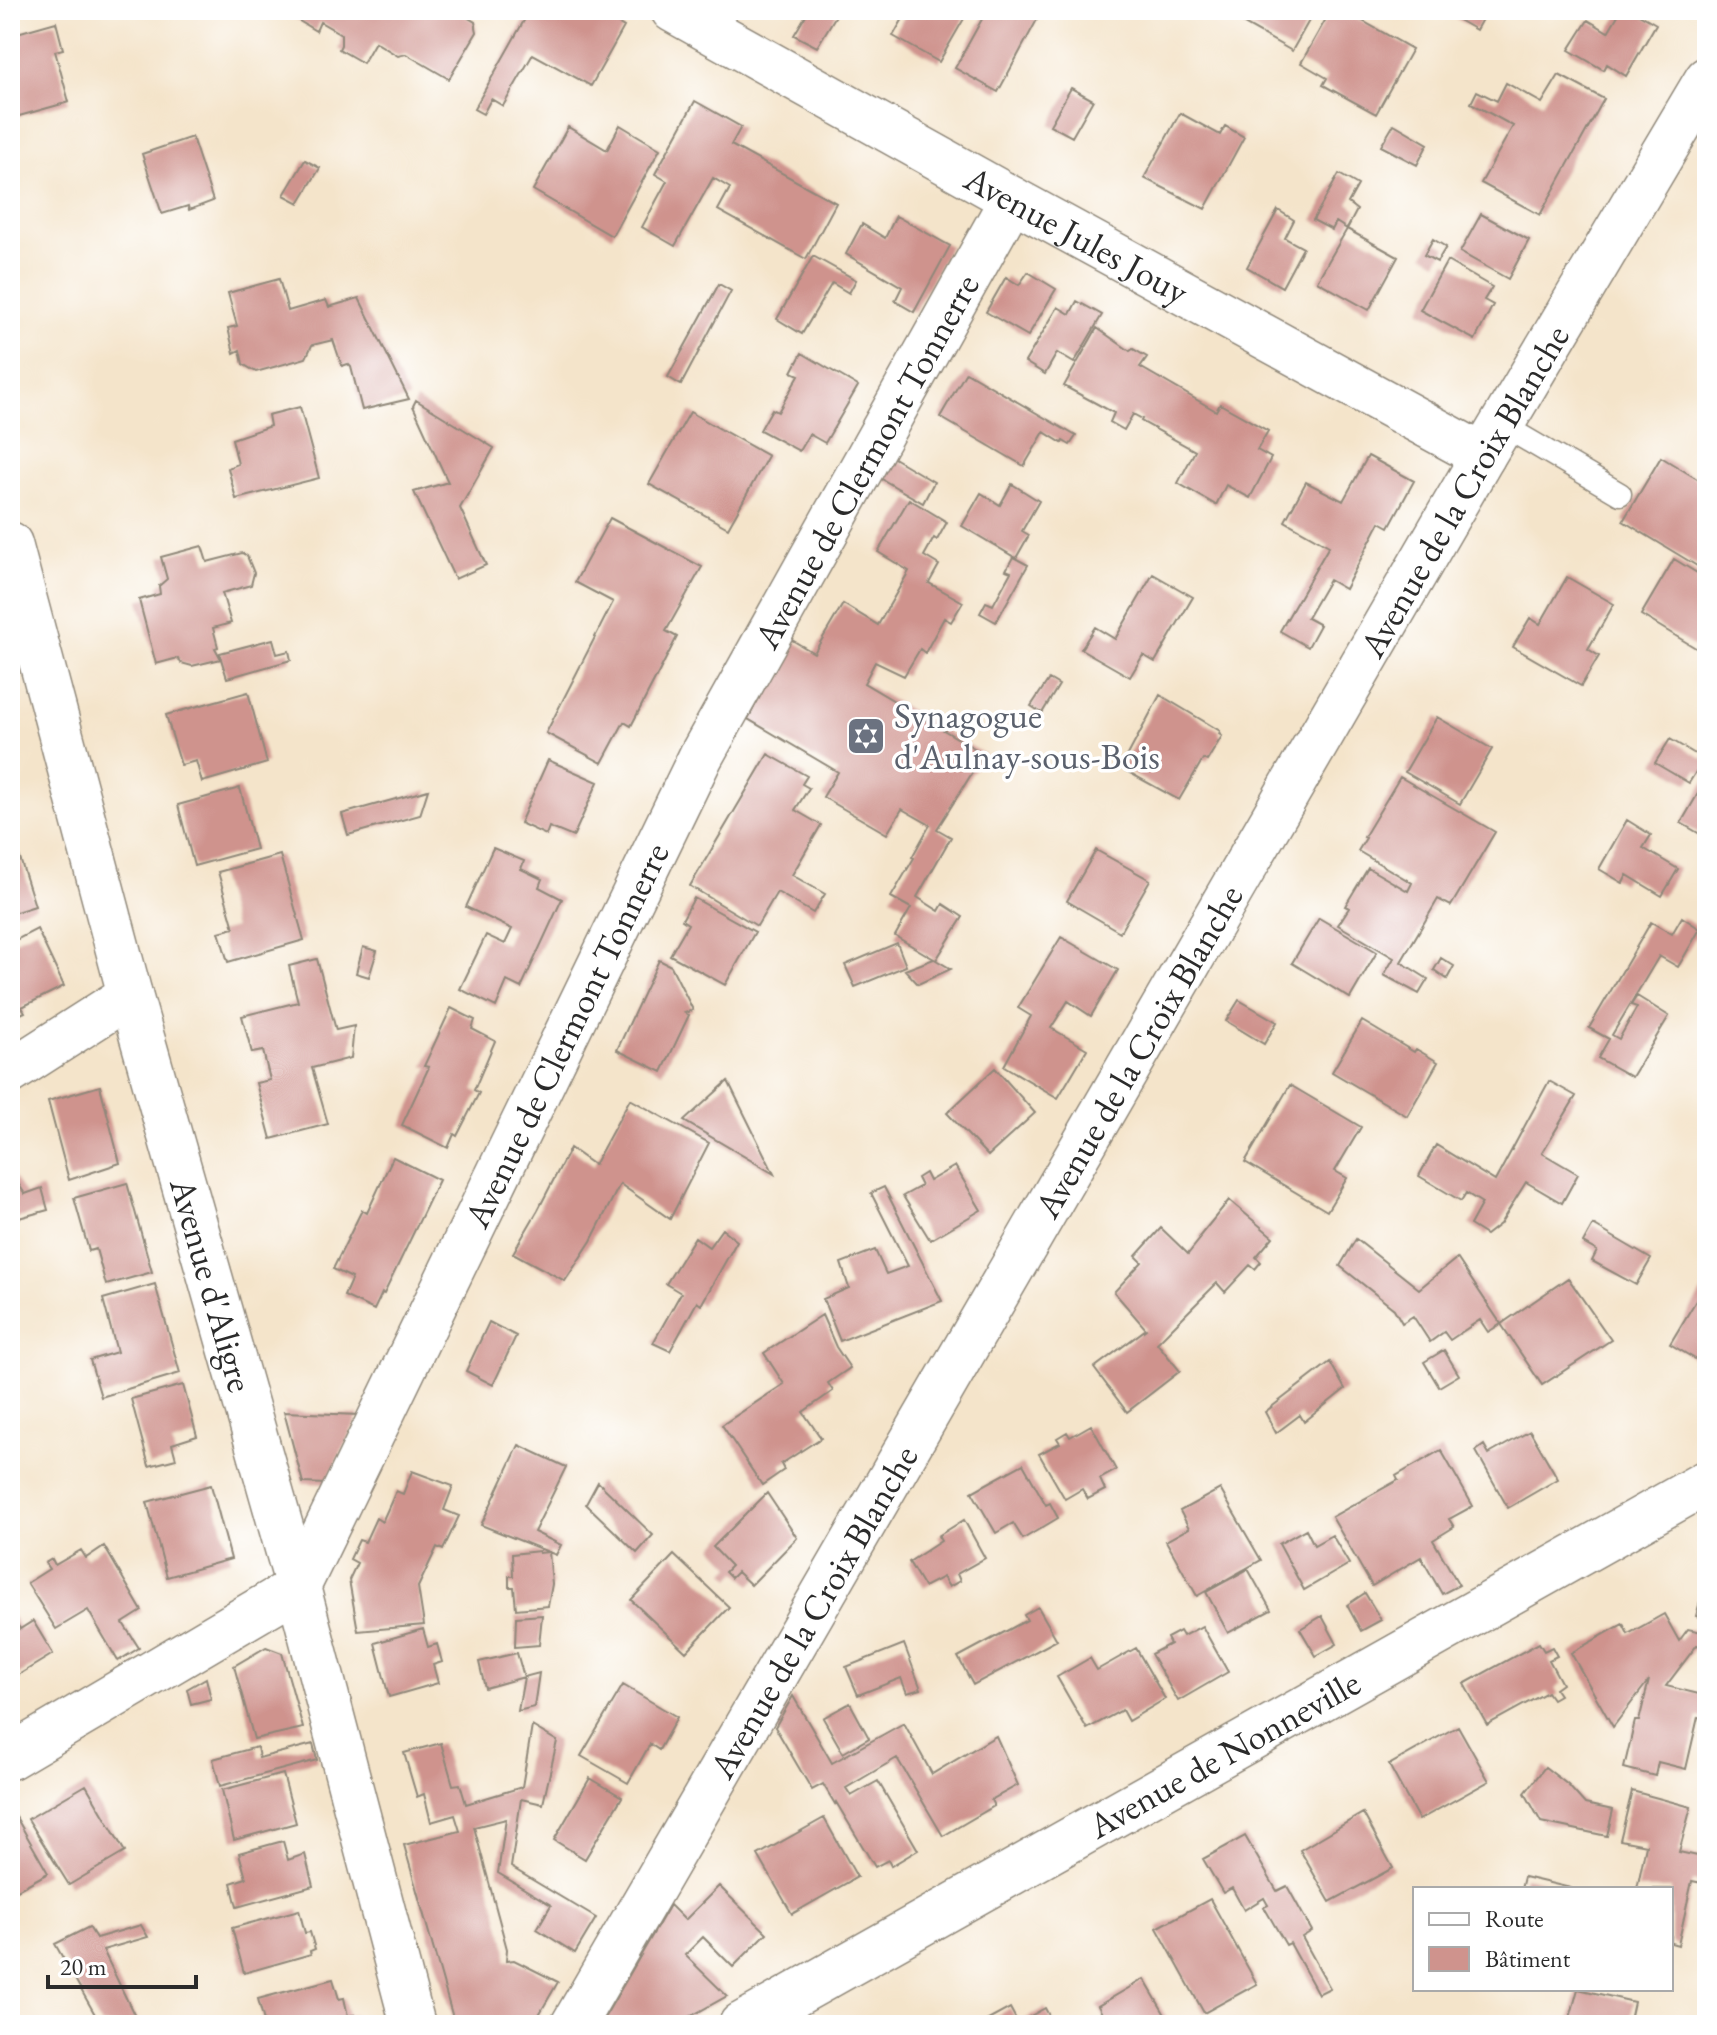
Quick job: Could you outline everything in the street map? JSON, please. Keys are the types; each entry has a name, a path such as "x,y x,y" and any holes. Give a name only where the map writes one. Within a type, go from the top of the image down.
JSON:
{"street":[{"name":"Avenue Jules Jouy","path":"673,10 1012,199 1493,441"},
{"name":"Avenue de la Croix Blanche","path":"573,2025 1493,441 1707,79"},
{"name":"Avenue de Clermont Tonnerre","path":"298,1587 701,756 1012,199"},
{"name":"Avenue d'Aligre","path":"10,544 130,995 298,1587 413,2025"},
{"path":"10,1072 130,995"},
{"name":"Avenue de Nonneville","path":"741,2025 1707,1482"},
{"path":"10,1757 298,1587"}],"lane":[{"path":"1493,441 1620,494"}],"building":[{"path":"281,10 439,10 443,13 455,10 475,22 477,32 449,79 406,54 398,56 375,42 363,63 339,49 341,34 320,22 316,31"},
{"path":"530,10 594,10 624,27 591,86 533,54 503,106 491,99 483,114 474,109"},
{"path":"809,10 838,12 817,47 794,35"},
{"path":"908,10 952,10 965,17 939,62 893,36"},
{"path":"987,10 1024,10 1038,18 998,92 955,68"},
{"path":"1245,10 1315,10 1292,51 1239,21"},
{"path":"1331,10 1343,10 1412,49 1376,114 1323,85 1327,78 1301,63"},
{"path":"1460,10 1487,10 1476,30 1455,18"},
{"path":"1621,10 1632,10 1656,24 1626,76 1607,64 1604,70 1569,50 1588,20 1608,32"},
{"path":"56,22 63,49 55,51 69,102 12,118 10,35"},
{"path":"1559,75 1604,99 1540,215 1481,183 1513,126 1471,103 1477,91 1497,101 1506,83 1542,103"},
{"path":"1071,88 1093,100 1072,137 1050,125"},
{"path":"695,101 741,127 731,145 836,203 806,259 718,210 730,188 713,178 675,246 642,227 667,181 655,174"},
{"path":"1180,113 1220,135 1225,126 1244,137 1205,209 1144,178"},
{"path":"1394,124 1428,144 1417,165 1381,146"},
{"path":"620,125 660,149 612,236 533,190 568,127 607,150"},
{"path":"192,137 213,201 189,210 188,206 162,214 142,154"},
{"path":"305,160 320,168 299,203 284,195"},
{"path":"1339,174 1358,185 1348,203 1357,210 1347,229 1336,222 1332,230 1313,220"},
{"path":"1278,210 1294,220 1285,238 1303,248 1282,287 1247,267"},
{"path":"1481,214 1529,240 1508,279 1460,252"},
{"path":"896,216 950,246 914,312 895,301 902,287 846,254 862,224 885,238"},
{"path":"1347,229 1398,257 1369,310 1317,281"},
{"path":"1433,239 1446,247 1437,262 1424,255"},
{"path":"813,256 856,280 849,293 832,283 802,334 777,319"},
{"path":"1447,261 1492,287 1484,300 1493,305 1475,340 1420,310"},
{"path":"1028,272 1056,289 1028,336 986,312 1006,277 1019,285"},
{"path":"279,279 288,311 326,300 329,307 359,298 409,399 362,410 351,367 348,364 342,366 333,340 312,345 306,358 256,372 243,364 240,350 234,353 228,328 237,326 228,293"},
{"path":"719,284 731,291 681,385 668,377"},
{"path":"1077,301 1102,315 1074,363 1057,353 1045,374 1025,362 1058,307 1070,314"},
{"path":"1097,328 1130,351 1133,349 1147,357 1140,367 1216,411 1220,404 1268,431 1257,450 1271,458 1250,498 1226,485 1216,505 1178,483 1195,451 1133,414 1124,430 1110,422 1114,413 1064,386"},
{"path":"802,353 858,386 825,443 809,434 799,451 760,430 772,409 778,412 799,375 792,372"},
{"path":"966,372 1076,436 1070,445 1044,432 1024,466 940,417"},
{"path":"416,400 494,448 460,508 486,565 455,579 414,492 448,482 413,406"},
{"path":"300,407 319,478 236,499 228,468 238,464 232,439 270,426 268,415"},
{"path":"690,412 768,456 728,528 649,484"},
{"path":"1368,456 1414,481 1389,527 1380,522 1345,589 1329,580 1307,618 1320,625 1308,647 1280,631 1329,546 1285,521 1306,482 1343,501"},
{"path":"892,457 934,482 923,503 880,478"},
{"path":"1661,457 1707,485 1707,572 1623,521"},
{"path":"1012,484 1039,501 1022,531 1029,535 1016,558 962,526 981,493 1000,505"},
{"path":"909,499 947,522 924,556 939,565 929,583 963,602 951,622 944,618 925,653 920,649 904,676 875,662 864,683 984,754 937,829 951,837 917,897 939,911 943,904 963,917 936,960 951,969 918,984 905,970 934,959 895,936 911,908 891,897 930,825 902,809 887,834 823,797 838,772 748,719 790,639 814,653 843,604 878,625 909,571 878,552"},
{"path":"610,518 702,567 666,631 677,637 631,726 624,722 602,763 546,733 613,602 575,582"},
{"path":"202,546 207,562 242,553 247,556 254,573 251,585 222,593 231,623 213,628 218,647 215,648 221,659 192,666 181,663 178,658 156,664 139,600 160,594 159,586 167,579 161,557"},
{"path":"1013,557 1028,565 996,622 980,613 986,602 993,605 1011,572 1006,570"},
{"path":"1674,559 1707,579 1707,648 1704,653 1641,615"},
{"path":"1153,574 1193,597 1155,662 1143,655 1130,677 1081,649 1095,627 1115,639"},
{"path":"1567,577 1614,604 1588,649 1599,656 1581,686 1513,647 1530,618 1540,624"},
{"path":"273,639 277,654 289,651 291,660 227,678 220,653"},
{"path":"1049,679 1059,685 1042,713 1031,706"},
{"path":"248,692 267,763 202,782 196,761 181,765 166,715"},
{"path":"1160,695 1220,731 1222,736 1207,761 1203,759 1179,800 1121,768"},
{"path":"1437,717 1492,749 1460,804 1405,772"},
{"path":"1670,739 1707,761 1707,775 1697,770 1689,783 1655,763"},
{"path":"768,754 807,776 802,784 809,788 795,810 821,825 792,875 825,894 813,913 777,892 757,926 690,886"},
{"path":"548,760 598,782 573,837 549,827 546,835 520,823"},
{"path":"1400,777 1495,832 1451,906 1438,899 1401,962 1428,979 1419,994 1384,975 1394,958 1338,925 1349,908 1345,906 1368,868 1408,891 1412,883 1358,851"},
{"path":"1707,778 1707,838 1681,823"},
{"path":"240,788 256,849 194,866 178,805"},
{"path":"428,790 420,815 348,835 342,814"},
{"path":"1627,820 1651,835 1643,848 1678,869 1662,896 1627,875 1623,883 1599,869"},
{"path":"493,848 524,861 521,869 542,879 539,887 562,899 521,988 507,981 496,1007 460,989 486,935 505,944 512,929 466,907"},
{"path":"17,849 35,906 10,914 10,851"},
{"path":"1096,850 1150,880 1120,932 1067,901"},
{"path":"280,855 304,940 228,962 219,932 234,928 218,872"},
{"path":"694,898 755,932 725,985 670,955 688,924 682,920"},
{"path":"1682,917 1700,929 1678,967 1659,956 1612,1035 1619,1039 1637,1007 1631,1005 1637,996 1669,1016 1632,1077 1598,1058 1609,1039 1589,1028 1651,922 1672,934"},
{"path":"1319,918 1377,952 1350,998 1292,963"},
{"path":"37,929 64,986 22,1007 25,1012 10,1019 10,943"},
{"path":"1061,937 1118,970 1091,1016 1068,1001 1051,1028 1087,1049 1058,1098 1004,1066 1031,1016 1018,1008"},
{"path":"897,943 906,966 855,987 845,965"},
{"path":"363,947 377,951 369,977 356,973"},
{"path":"1441,958 1454,966 1447,979 1434,970"},
{"path":"317,959 336,1030 354,1026 351,1058 312,1068 328,1124 271,1139 256,1083 270,1080 263,1051 252,1053 242,1016 298,1002 289,966"},
{"path":"659,960 671,966 693,1010 685,1013 689,1015 662,1072 617,1050"},
{"path":"1239,1000 1277,1022 1264,1044 1226,1021"},
{"path":"451,1008 475,1020 472,1029 495,1041 474,1090 479,1093 448,1148 402,1125 429,1067 424,1066"},
{"path":"1362,1021 1414,1052 1416,1049 1438,1062 1407,1116 1332,1072"},
{"path":"995,1068 1035,1113 988,1156 947,1113"},
{"path":"728,1081 774,1174 684,1121"},
{"path":"1549,1081 1576,1096 1542,1153 1578,1174 1562,1203 1526,1182 1500,1224 1486,1235 1470,1225 1482,1203 1466,1193 1461,1201 1419,1176 1436,1145 1495,1181"},
{"path":"1290,1085 1361,1127 1335,1171 1347,1178 1327,1211 1245,1162"},
{"path":"100,1086 120,1163 69,1180 48,1101"},
{"path":"630,1099 709,1143 670,1219 620,1184 591,1241 565,1281 513,1253 570,1148 594,1165"},
{"path":"393,1157 439,1180 374,1310 344,1296 352,1278 333,1269 362,1210 367,1213"},
{"path":"955,1166 981,1210 930,1240 903,1196 921,1186 917,1178 925,1173 929,1181"},
{"path":"10,1171 25,1194 42,1188 48,1210 15,1219 10,1212"},
{"path":"127,1183 152,1272 106,1285 96,1249 89,1251 74,1198"},
{"path":"884,1187 942,1301 840,1341 823,1299 849,1288 841,1263 875,1250 886,1274 908,1266 871,1193"},
{"path":"1229,1200 1273,1237 1256,1257 1261,1262 1255,1269 1250,1265 1225,1292 1217,1283 1157,1343 1180,1371 1127,1412 1094,1368 1146,1329 1114,1292 1142,1262 1136,1256 1161,1228 1188,1254"},
{"path":"1593,1225 1651,1259 1636,1285 1592,1261 1597,1251 1583,1243"},
{"path":"722,1229 737,1241 701,1305 697,1302 670,1351 653,1343 681,1293 666,1284 695,1237 709,1247"},
{"path":"1356,1239 1419,1289 1457,1258 1501,1324 1488,1332 1480,1320 1450,1340 1444,1332 1430,1342 1413,1316 1402,1323 1394,1309 1340,1266"},
{"path":"1568,1278 1611,1340 1542,1385 1501,1324"},
{"path":"155,1284 180,1373 101,1397 90,1360 117,1352 103,1299"},
{"path":"1703,1289 1707,1292 1707,1366 1670,1344"},
{"path":"822,1315 836,1347 850,1368 828,1383 833,1391 803,1412 821,1438 781,1464 784,1470 762,1485 722,1425 784,1384 764,1353"},
{"path":"489,1322 516,1336 493,1385 466,1371"},
{"path":"1444,1350 1459,1375 1439,1387 1424,1362"},
{"path":"1330,1362 1345,1389 1304,1422 1300,1415 1276,1433 1265,1412"},
{"path":"183,1385 197,1436 172,1444 176,1459 149,1466 131,1399"},
{"path":"284,1412 359,1415 326,1484 303,1483"},
{"path":"1091,1425 1116,1470 1100,1479 1105,1490 1088,1499 1082,1489 1065,1499 1039,1454 1060,1443 1057,1438 1067,1432 1070,1437"},
{"path":"1530,1431 1558,1479 1508,1508 1476,1451 1484,1445 1489,1454"},
{"path":"519,1445 566,1467 534,1532 561,1545 556,1555 481,1525"},
{"path":"1441,1450 1473,1506 1449,1519 1454,1527 1433,1540 1459,1585 1442,1594 1421,1557 1372,1586 1332,1517 1398,1480 1396,1476"},
{"path":"1023,1464 1046,1505 1050,1503 1058,1518 1023,1539 1013,1523 996,1533 972,1492"},
{"path":"412,1471 453,1486 444,1510 459,1516 443,1550 437,1547 418,1587 424,1625 358,1631 349,1580 357,1563 350,1559 359,1540 365,1542 376,1518 382,1522 396,1491 403,1494"},
{"path":"598,1482 653,1535 637,1553 586,1504"},
{"path":"211,1485 231,1559 167,1577 147,1502"},
{"path":"1220,1489 1261,1560 1197,1596 1166,1541 1189,1528 1180,1511"},
{"path":"767,1493 797,1538 751,1585 737,1572 731,1578 725,1572 731,1566 713,1547"},
{"path":"964,1520 985,1558 957,1574 960,1581 949,1587 943,1577 924,1587 909,1562 941,1541 938,1536"},
{"path":"1306,1529 1314,1545 1332,1535 1349,1564 1304,1590 1279,1544"},
{"path":"104,1546 142,1611 123,1623 139,1648 118,1661 88,1610 56,1629 27,1583 49,1569 45,1563 52,1559 55,1565 81,1550 86,1558"},
{"path":"549,1552 552,1584 548,1606 516,1609 514,1587 509,1587 509,1576 513,1576 512,1554"},
{"path":"674,1555 729,1607 686,1652 631,1600"},
{"path":"1248,1569 1271,1610 1228,1633 1206,1592"},
{"path":"1707,1580 1707,1619 1696,1616"},
{"path":"1365,1593 1381,1620 1361,1631 1347,1605"},
{"path":"1038,1607 1057,1640 973,1685 958,1657 1027,1620 1024,1615"},
{"path":"10,1612 20,1629 33,1621 53,1654 10,1680"},
{"path":"1664,1614 1679,1641 1688,1629 1707,1633 1707,1648 1697,1645 1666,1686 1707,1696 1707,1719 1698,1717 1686,1769 1658,1762 1655,1776 1624,1768 1649,1680 1613,1727 1571,1653 1623,1624 1628,1634"},
{"path":"542,1615 539,1645 515,1647 516,1617"},
{"path":"1322,1616 1337,1644 1316,1656 1300,1629"},
{"path":"1202,1626 1228,1672 1178,1701 1151,1654 1170,1644 1167,1638 1180,1631 1183,1636"},
{"path":"423,1629 428,1647 437,1644 442,1662 433,1665 438,1683 389,1697 375,1643"},
{"path":"1539,1643 1544,1651 1552,1647 1557,1656 1549,1660 1562,1684 1555,1689 1559,1695 1552,1699 1547,1692 1487,1725 1464,1684"},
{"path":"904,1644 921,1689 907,1693 901,1678 858,1695 846,1667"},
{"path":"266,1647 282,1653 303,1728 254,1739 234,1666"},
{"path":"1136,1648 1165,1699 1128,1721 1122,1710 1087,1729 1057,1677 1090,1658 1097,1670"},
{"path":"517,1653 524,1677 485,1688 479,1662"},
{"path":"539,1673 534,1707 518,1711 524,1677"},
{"path":"206,1678 211,1699 191,1704 187,1689"},
{"path":"623,1685 677,1717 659,1750 650,1744 628,1783 581,1756"},
{"path":"793,1696 832,1763 904,1723 932,1774 996,1736 1018,1785 991,1800 994,1806 943,1836 897,1758 846,1788 851,1796 878,1781 918,1850 891,1866 888,1860 875,1867 823,1784 812,1790 775,1727"},
{"path":"850,1703 869,1738 843,1753 823,1718"},
{"path":"532,1726 557,1741 543,1804 521,1799 511,1867 596,1918 575,1953 537,1929 551,1905 498,1873 506,1819 474,1827 507,1949 506,1961 514,1960 558,1982 533,2025 455,2025 404,1845 460,1831 455,1815 431,1822 424,1794 417,1797 404,1753 441,1743 453,1785 460,1784 466,1804 522,1787"},
{"path":"1458,1726 1489,1781 1419,1820 1389,1765"},
{"path":"313,1744 317,1760 220,1786 213,1759 257,1747 259,1758"},
{"path":"1545,1767 1568,1785 1585,1804 1613,1810 1607,1836 1541,1822 1525,1793"},
{"path":"283,1774 296,1823 234,1840 222,1790"},
{"path":"590,1778 622,1797 585,1859 554,1840"},
{"path":"86,1785 125,1852 69,1885 28,1819"},
{"path":"1632,1791 1691,1807 1679,1852 1707,1858 1707,1884 1692,1881 1678,1945 1673,1944 1673,1887 1637,1887 1646,1845 1620,1840"},
{"path":"1363,1813 1393,1868 1330,1902 1300,1850"},
{"path":"16,1817 48,1873 10,1894 10,1820"},
{"path":"824,1818 857,1877 792,1914 758,1855"},
{"path":"1245,1836 1277,1891 1287,1886 1312,1931 1302,1937 1330,1988 1318,1994 1290,1943 1286,1945 1264,1907 1268,1905 1264,1898 1244,1910 1232,1888 1223,1893 1203,1859"},
{"path":"283,1841 288,1860 305,1854 313,1886 237,1907 231,1883 246,1878 239,1853"},
{"path":"1524,1877 1567,1887 1522,1887"},
{"path":"719,1886 767,1933 733,1967 703,1937 685,1955 727,1996 675,2025 600,2025 670,1905 685,1920"},
{"path":"1210,1899 1257,1984 1204,2013 1157,1928"},
{"path":"299,1910 305,1933 310,1932 315,1949 310,1951 311,1954 244,1973 232,1928"},
{"path":"141,1925 148,1937 103,1950 139,2025 101,2025 55,1944 89,1927 96,1938"},
{"path":"333,1979 339,1999 344,1998 348,2016 354,2015 356,2025 265,2025 258,1999"},
{"path":"1144,1979 1171,2025 1127,2025 1123,2019 1108,2025 1098,2006"},
{"path":"1577,1991 1634,2002 1629,2025 1568,2025"},
{"path":"1010,2008 1018,2023 1045,2008 1054,2025 979,2025"}],"place":[{"name":"Synagogue d'Aulnay-sous-Bois","path":"866,736"}]}
